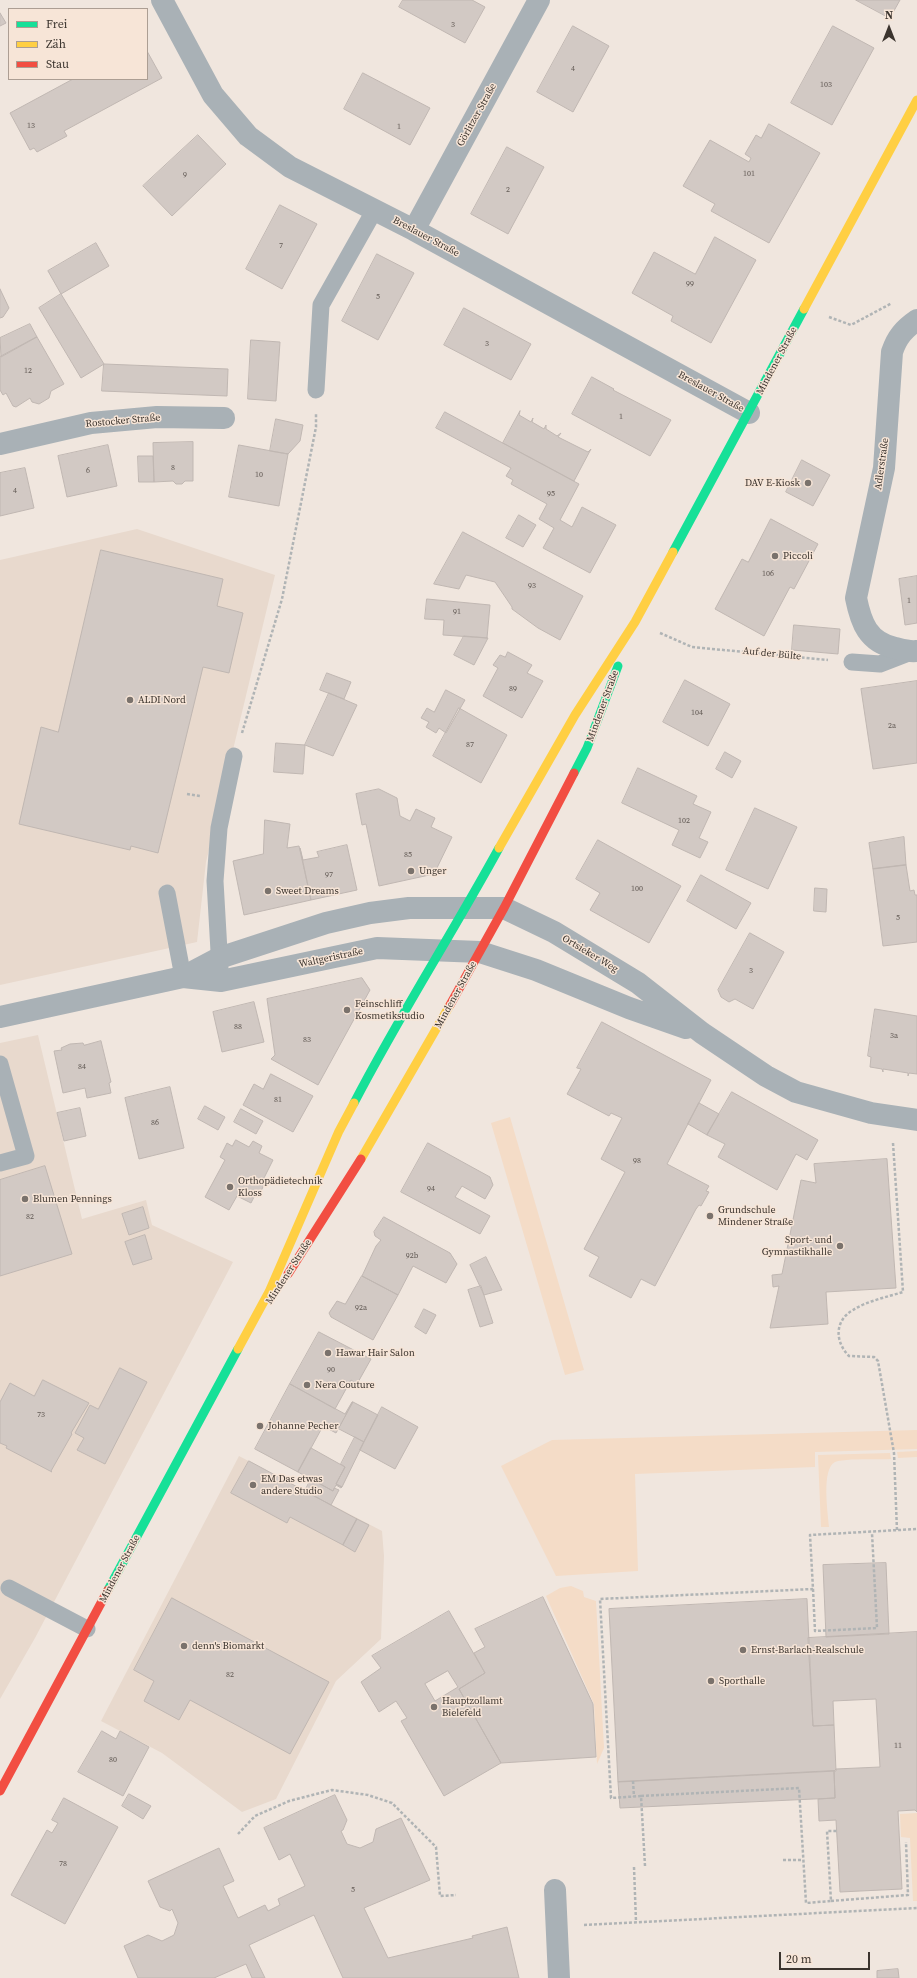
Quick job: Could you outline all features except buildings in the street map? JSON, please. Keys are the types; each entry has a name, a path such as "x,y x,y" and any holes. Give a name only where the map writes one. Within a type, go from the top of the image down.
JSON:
{"street":[{"name":"Breslauer Straße","path":"162,0 214,95 248,136 290,167 414,230 749,413"},
{"name":"Görlitzer Straße","path":"414,230 539,0"},
{"name":"Mindener Straße","path":"0,1791 269,1292 339,1131 389,1036 465,909 513,821 575,715 635,622 917,100"},
{"name":"Adlerstraße","path":"914,651 883,645 870,635 860,616 856,598 884,468 892,352 897,339 906,328 917,320"},
{"name":"Rostocker Straße","path":"0,444 91,423 156,417 224,418"},
{"name":"Mindener Straße","path":"240,1348 364,1155 504,908 587,748 635,622"},
{"name":"Waltgeristraße","path":"0,1017 183,977 219,958 326,923 370,913 409,908 465,909"},
{"name":"Ortsieker Weg","path":"465,909 504,908 554,932 638,983 702,1033 766,1076 796,1092 892,1118 917,1120"},
{"name":"Waltgeristraße","path":"183,977 221,981 377,948 441,949 480,952"},
{"name":"Ortsieker Weg","path":"480,952 536,970 629,1008 702,1033"},
{"path":"555,1890 559,1978"}],"lane":[{"path":"316,390 321,305 374,211"},
{"path":"852,662 880,664 914,651"},
{"path":"221,981 215,881 218,828 234,756"},
{"path":"168,893 183,977"},
{"path":"0,1064 26,1156 0,1163"},
{"path":"9,1588 87,1630"}],"path":[{"path":"805,309 851,325 894,302"},
{"path":"234,756 282,599 316,427 316,390"},
{"name":"Auf der Bülte","path":"635,622 692,647 852,662"},
{"path":"187,794 199,796"},
{"path":"892,1118 903,1292 853,1310 840,1322 838,1335 842,1348 849,1356 874,1358 878,1361 894,1452 897,1531"},
{"path":"872,1533 877,1628 815,1631 810,1535 872,1533 917,1529"},
{"path":"813,1589 600,1599 611,1798 799,1788 806,1902 908,1895 906,1842"},
{"path":"633,1780 634,1797"},
{"path":"238,1834 255,1816 289,1801 332,1790 368,1795 392,1803 436,1847 440,1896 456,1895"},
{"path":"641,1796 645,1866"},
{"path":"831,1901 827,1831 837,1831"},
{"path":"783,1860 803,1860"},
{"path":"634,1868 636,1922"},
{"path":"556,1927 917,1908"}],"shaded area":[{"path":"137,529 275,575 206,862 197,942 0,985 0,560"},
{"path":"38,1035 82,1219 146,1200 152,1225 233,1262 35,1638 0,1699 0,1043"},
{"path":"510,1117 584,1370 565,1375 491,1123"},
{"path":"917,1430 917,1449 815,1452 815,1467 635,1474 638,1571 556,1576 501,1466 552,1440"},
{"path":"917,1451 917,1457 898,1458 897,1452"},
{"path":"890,1453 891,1459 840,1461 835,1462 831,1466 828,1473 826,1492 829,1527 821,1527 818,1455"},
{"path":"239,1456 382,1531 384,1556 381,1639 336,1681 276,1799 242,1812 162,1753 101,1721"},
{"path":"571,1586 583,1591 584,1597 596,1601 604,1748 597,1764 594,1704 546,1596 560,1588"},
{"path":"917,1813 917,1901 913,1901 910,1838 901,1837 900,1814"}],"traffic: fast":[{"path":"673,552 804,309"},
{"path":"574,773 587,748 618,666"},
{"path":"354,1103 389,1039 499,848"},
{"path":"108,1590 238,1349"}],"traffic: slow":[{"path":"804,309 917,100"},
{"path":"499,848 575,715 635,622 673,552"},
{"path":"361,1159 450,1005"},
{"path":"238,1349 269,1292 339,1131 354,1103"}],"traffic: jam":[{"path":"450,1005 504,908 574,773"},
{"path":"288,1274 361,1159"},
{"path":"0,1791 108,1590"}],"place":[{"name":"DAV E-Kiosk","path":"808,483"},
{"name":"Piccoli","path":"775,556"},
{"name":"ALDI Nord","path":"130,700"},
{"name":"Unger","path":"411,871"},
{"name":"Sweet Dreams","path":"268,891"},
{"name":"Feinschliff Kosmetikstudio","path":"347,1010"},
{"name":"Orthopädietechnik Kloss","path":"230,1187"},
{"name":"Blumen Pennings","path":"25,1199"},
{"name":"Grundschule Mindener Straße","path":"710,1216"},
{"name":"Sport- und Gymnastikhalle","path":"840,1246"},
{"name":"Hawar Hair Salon","path":"328,1353"},
{"name":"Nera Couture","path":"307,1385"},
{"name":"Johanne Pecher","path":"260,1426"},
{"name":"EM Das etwas andere Studio","path":"253,1485"},
{"name":"denn's Biomarkt","path":"184,1646"},
{"name":"Ernst-Barlach-Realschule","path":"743,1650"},
{"name":"Sporthalle","path":"711,1681"},
{"name":"Hauptzollamt Bielefeld","path":"434,1707"}]}
